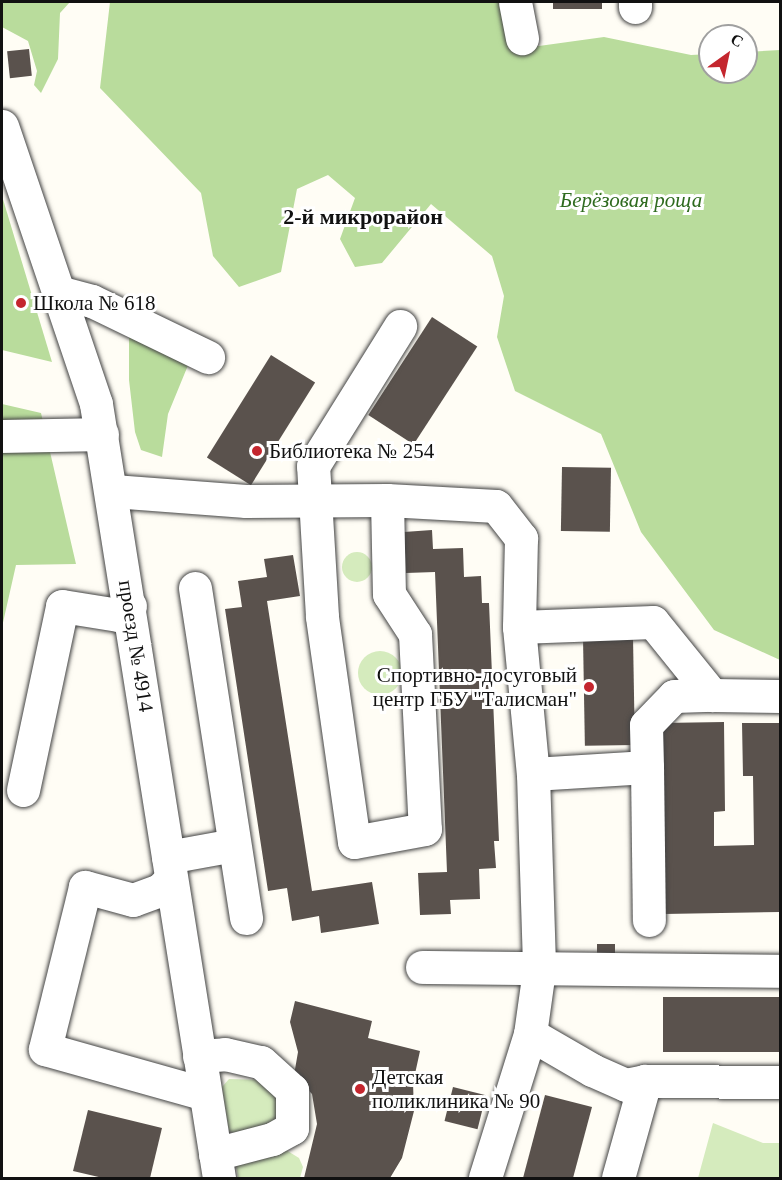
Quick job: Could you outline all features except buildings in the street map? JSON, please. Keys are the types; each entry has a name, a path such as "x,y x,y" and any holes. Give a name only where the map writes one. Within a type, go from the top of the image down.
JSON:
{"street":[{"path":"515,2 522,38"},
{"name":"проезд № 4914","path":"2,126 96,404 113,491 217,1166"},
{"path":"58,292 92,301 208,357"},
{"path":"387,501 388,594 415,634 425,830 354,842 322,616 313,466 399,326"},
{"path":"2,436 102,434"},
{"path":"113,491 246,501 387,501 496,506 521,538 519,627 532,774 539,970 530,1034 485,1179"},
{"path":"195,588 246,918"},
{"path":"23,790 62,606 118,615 130,606"},
{"path":"519,627 653,622 711,695"},
{"path":"649,920 646,725 674,696 780,696"},
{"path":"532,774 647,767"},
{"path":"205,1095 45,1049 85,887 133,900 160,890 170,868 234,845"},
{"path":"422,967 780,971"},
{"path":"530,1034 592,1070 626,1085 645,1081 780,1082"},
{"path":"199,1056 225,1054 261,1062 292,1090 292,1128 217,1166"},
{"path":"618,1179 645,1081"}],"green space":[{"path":"2,2 70,2 60,13 58,59 41,93 34,85 37,71 28,41 2,27"},
{"name":"Берёзовая роща","path":"110,2 500,2 510,50 604,37 698,55 698,84 758,84 758,51 780,50 780,660 714,630 641,532 601,434 515,391 497,337 504,296 492,256 431,204 382,263 355,267 340,239 355,198 328,175 297,189 281,272 239,287 213,256 201,193 100,88"},
{"path":"2,196 52,362 2,350"},
{"path":"129,330 191,358 168,414 162,457 141,450 135,432 129,380"},
{"path":"2,404 41,413 76,564 16,565 2,627"},
{"path":"357,552 368,556 372,567 368,578 357,582 346,578 342,567 346,556"},
{"path":"380,651 396,657 402,673 396,689 380,695 364,689 358,673 364,657"},
{"path":"229,1079 263,1080 280,1104 273,1125 240,1135 229,1131 222,1087"},
{"path":"713,1123 763,1143 780,1143 780,1178 698,1178"},
{"path":"286,1150 299,1158 303,1167 300,1178 238,1178 236,1164"}],"place":[{"name":"Школа № 618","path":"21,303"},
{"name":"Библиотека № 254","path":"257,451"},
{"name":"Спортивно-досуговый центр ГБУ \"Талисман\"","path":"589,687"},
{"name":"Детская поликлиника № 90","path":"360,1089"}],"district":[{"name":"2-й микрорайон","path":"363,217"}]}
